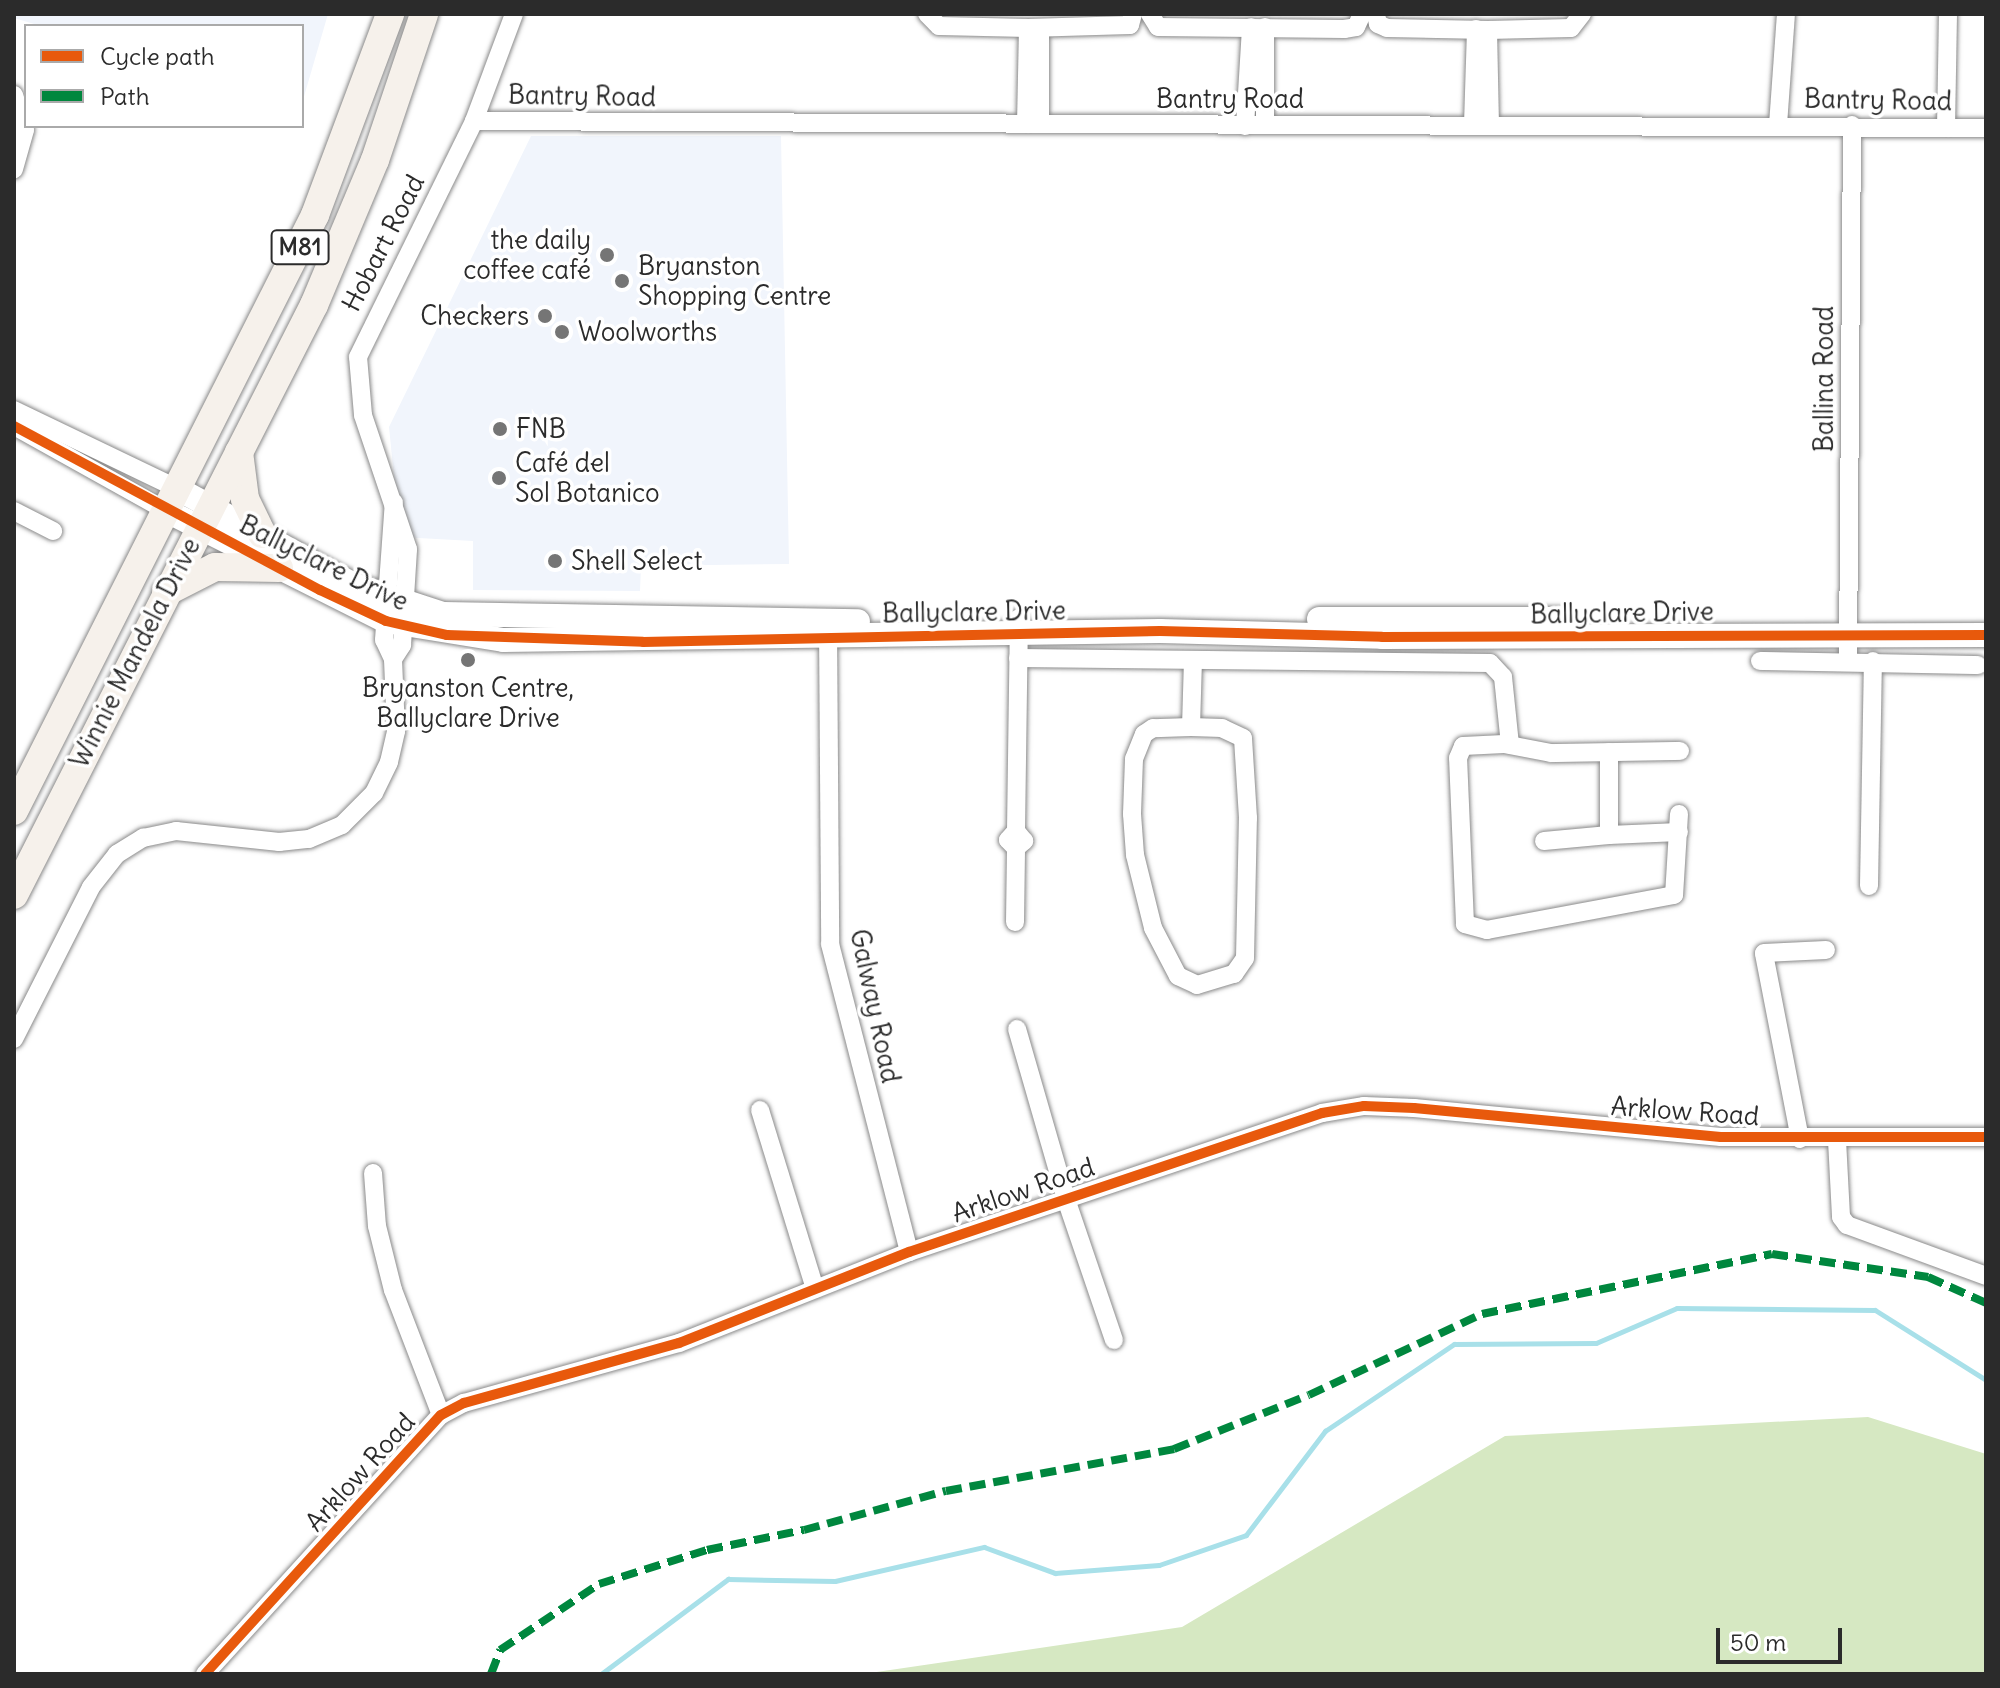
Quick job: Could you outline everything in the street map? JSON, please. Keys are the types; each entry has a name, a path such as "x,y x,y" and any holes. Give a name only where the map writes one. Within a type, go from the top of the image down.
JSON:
{"main road":[{"name":"Winnie Mandela Drive","path":"14,811 315,215 390,14"},
{"name":"Winnie Mandela Drive","path":"14,895 334,262 386,130 424,14"},
{"path":"239,452 245,499 262,534"},
{"path":"166,592 215,567 279,568"}],"street":[{"name":"Hobart Road","path":"14,1039 91,887 117,854 143,838 176,831 279,842 309,839 342,825 364,806 384,775 392,748 396,613 394,502 363,415 358,357 474,121 514,14"},
{"path":"927,14 939,26 1034,28 1130,25 1133,14"},
{"path":"1150,14 1158,27 1351,28 1362,14"},
{"path":"1376,14 1378,24 1387,28 1482,30 1571,28 1582,14"},
{"path":"1786,14 1786,125"},
{"path":"1946,128 1948,14"},
{"path":"1258,27 1265,125"},
{"path":"1245,126 1258,27"},
{"path":"1033,124 1034,28"},
{"path":"1482,30 1482,125"},
{"path":"14,95 24,127"},
{"name":"Bantry Road","path":"474,121 1986,128"},
{"name":"Ballina Road","path":"1848,660 1852,125"},
{"path":"14,169 24,128"},
{"name":"Ballyclare Drive","path":"14,410 204,517 279,568 396,613 503,640 1018,625 1382,637 1848,626 1986,619"},
{"name":"Ballyclare Drive","path":"14,426 173,500"},
{"path":"14,511 53,531"},
{"name":"Ballyclare Drive","path":"204,517 262,534 396,613"},
{"path":"1015,922 1018,625"},
{"name":"Ballyclare Drive","path":"1848,626 1986,635"},
{"name":"Galway Road","path":"828,630 830,944 909,1252"},
{"path":"1018,658 1490,663 1503,677 1510,745"},
{"path":"1760,661 1848,660 1978,665"},
{"path":"1191,727 1193,661"},
{"path":"1869,886 1873,661"},
{"path":"1191,727 1231,731 1247,746 1245,958 1234,974 1197,985 1178,976 1153,928 1138,869 1132,814 1134,759 1144,734 1153,728 1191,727"},
{"path":"1544,841 1609,835 1679,823 1674,895 1487,930 1469,928 1464,916 1458,754 1466,745 1510,745 1536,752 1680,751"},
{"path":"1609,752 1609,835"},
{"path":"1800,1139 1764,953 1826,950"},
{"path":"1017,1029 1066,1199 1114,1340"},
{"name":"Arklow Road","path":"205,1674 441,1415 491,1393 679,1343 909,1252 1322,1113 1364,1106 1707,1136 1837,1140 1986,1137"},
{"path":"760,1110 815,1289"},
{"path":"1837,1140 1841,1217 1847,1225 1986,1276"},
{"path":"373,1173 377,1226 403,1321 441,1415"}],"shaded area":[{"path":"14,14 328,14 304,97 304,24 34,24 14,18"},
{"name":"Bryanston Shopping Centre","path":"531,136 781,136 789,564 641,566 640,591 473,590 473,541 400,537 389,427"}],"green space":[{"path":"1868,1417 1986,1454 1986,1674 863,1674 1182,1627 1505,1436"}],"waterway":[{"path":"601,1674 728,1579 835,1581 984,1547 1055,1573 1159,1565 1246,1535 1325,1431 1454,1344 1596,1343 1677,1308 1875,1310 1986,1380"}],"marked path":[{"path":"491,1674 500,1650 599,1584 707,1550 804,1530 946,1491 1174,1449 1309,1395 1482,1314 1772,1254 1928,1277 1986,1303"}],"cycle path":[{"path":"14,426 320,590 386,621 447,635 643,642 1160,631 1382,637 1986,635"},
{"path":"205,1674 441,1415 464,1403 679,1343 909,1252 1322,1113 1364,1106 1414,1108 1721,1137 1986,1137"}],"place":[{"name":"the daily coffee café","path":"607,255"},
{"name":"Bryanston Shopping Centre","path":"622,281"},
{"name":"Checkers","path":"545,316"},
{"name":"Woolworths","path":"562,332"},
{"name":"FNB","path":"500,429"},
{"name":"Café del Sol Botanico","path":"499,478"},
{"name":"Shell Select","path":"555,561"},
{"name":"Bryanston Centre, Ballyclare Drive","path":"468,660"}]}
